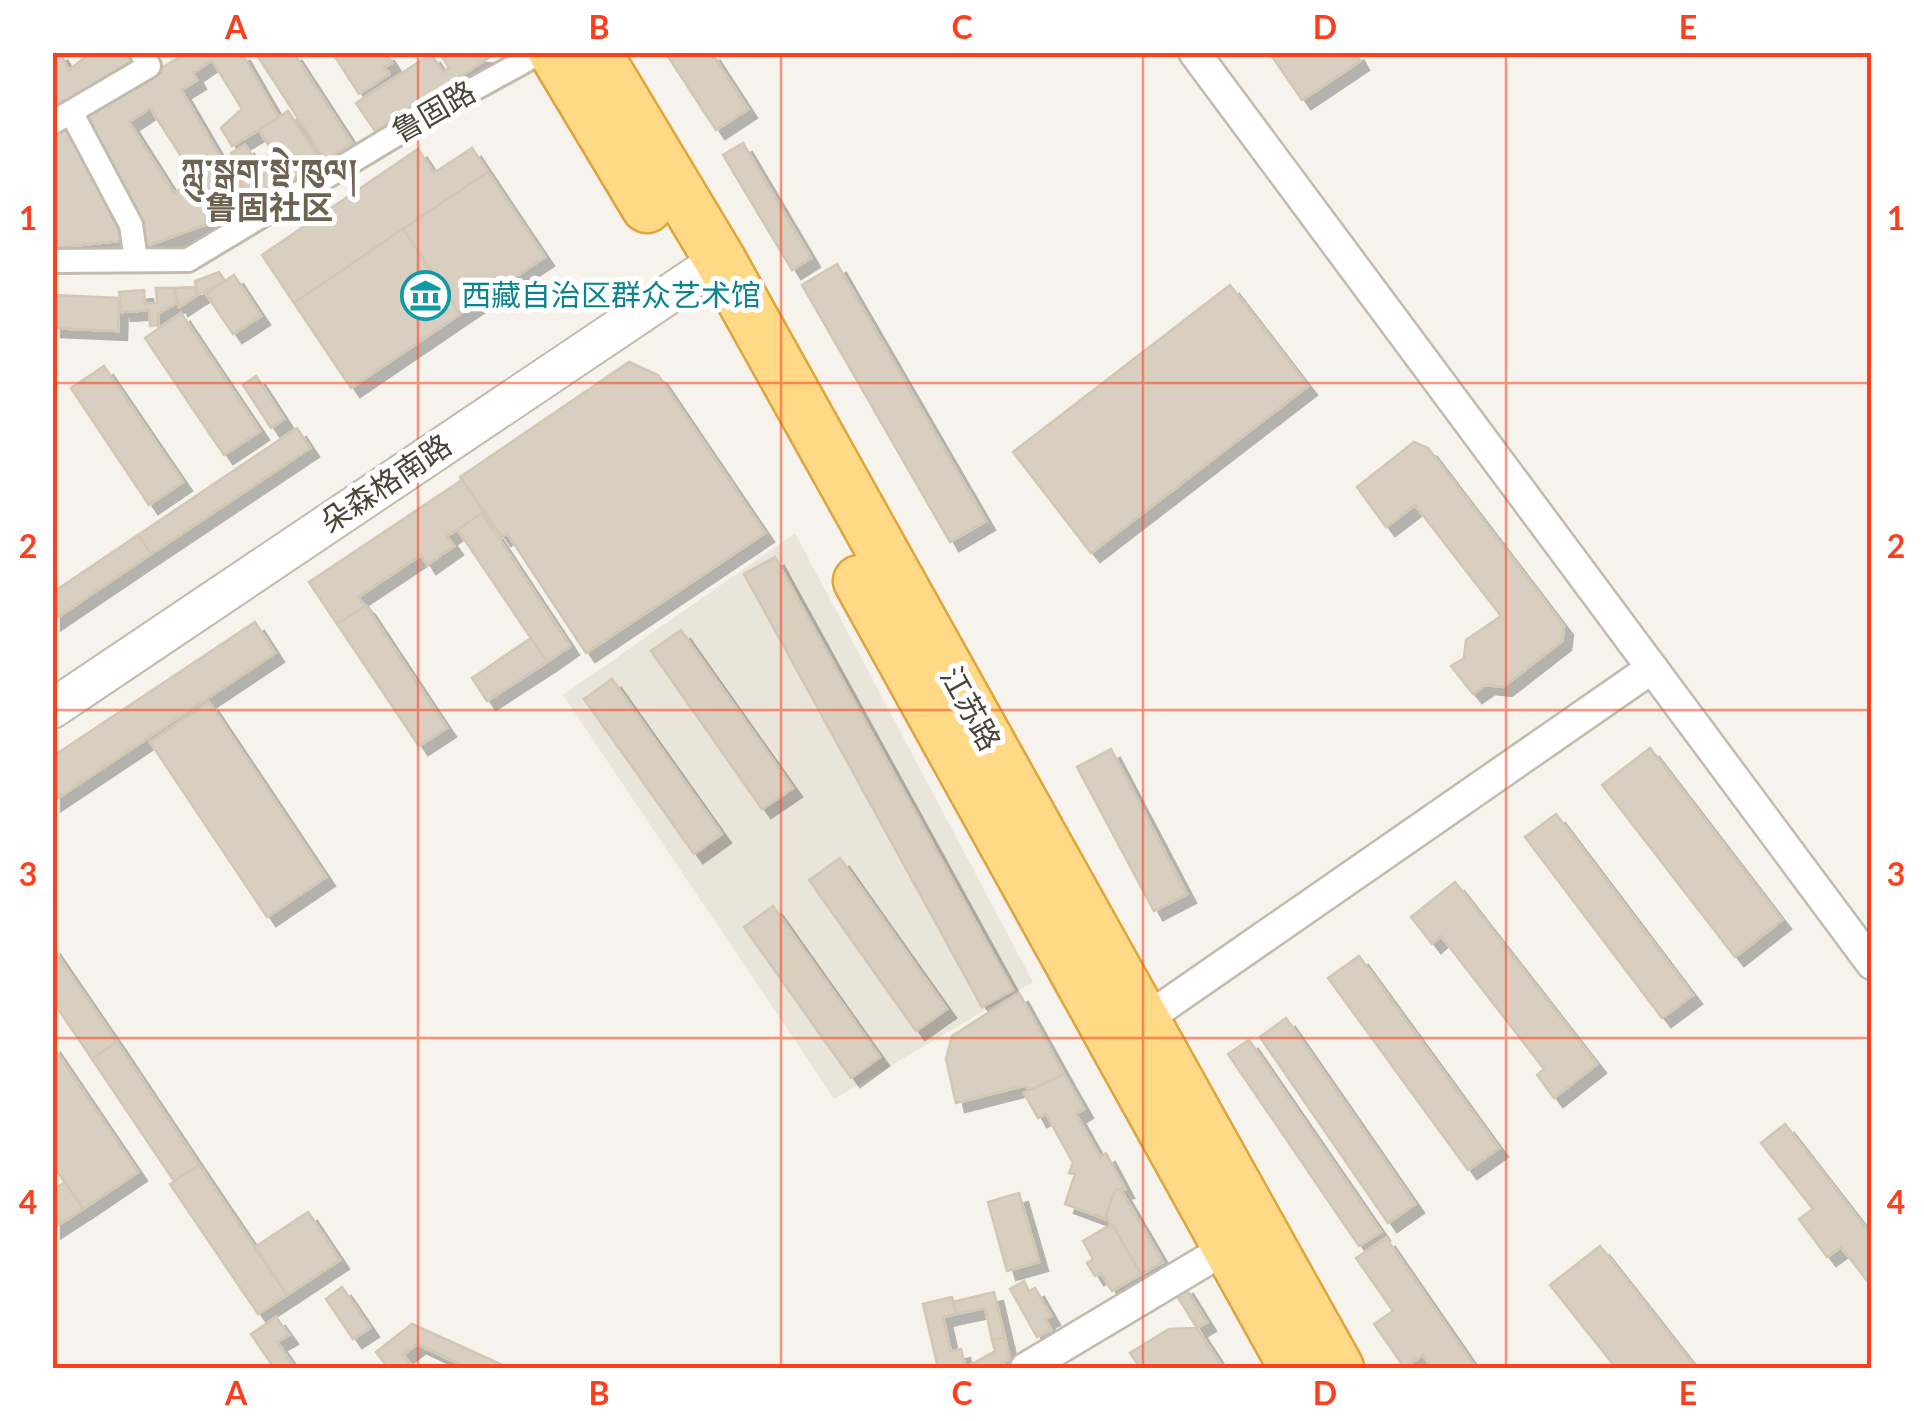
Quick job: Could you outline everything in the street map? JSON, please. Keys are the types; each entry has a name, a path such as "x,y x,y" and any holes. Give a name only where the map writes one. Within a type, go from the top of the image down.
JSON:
{"highway":[{"name":"江苏路","path":"554,52 705,269"},
{"name":"江苏路","path":"596,52 705,269 1129,1031 1338,1368"},
{"name":"江苏路","path":"1129,1031 1230,1246 1295,1368"}],"street":[{"name":"鲁固路","path":"52,261 188,260 541,52"},
{"path":"1194,52 1872,964"},
{"path":"136,260 131,225 62,117 145,59"},
{"name":"朵森格南路","path":"52,709 705,269"},
{"path":"1129,1031 1652,668"},
{"path":"1026,1368 1230,1246"}],"shaded area":[{"path":"795,533 1033,982 834,1099 563,695"}],"building":[{"path":"52,52 59,52 69,70 92,52 129,52 136,65 52,115"},
{"path":"188,52 241,52 279,118 232,146 221,128 242,109 212,60 193,73 197,80 181,90 232,177 238,175 251,208 147,246 132,212 137,209 82,116","holes":["150,108 196,179 174,193 129,122"]},
{"path":"255,52 293,52 352,143 325,160"},
{"path":"332,52 385,52 392,63 384,67 389,74 359,94"},
{"path":"439,52 493,55 375,131 356,103 431,54 443,72 449,68"},
{"path":"665,52 711,52 748,109 716,130"},
{"path":"1269,52 1355,52 1360,61 1302,100"},
{"path":"288,111 321,161 251,208 231,153 245,145 257,163 273,152 259,130"},
{"path":"72,123 128,240 52,248 52,133"},
{"path":"743,143 811,258 792,270 723,155"},
{"path":"472,148 488,172 294,303 262,255 418,149 434,173"},
{"path":"488,172 545,257 460,314 403,229"},
{"path":"403,229 460,314 351,388 294,303"},
{"path":"837,264 986,521 950,542 802,285"},
{"path":"219,272 225,281 197,295 195,281"},
{"path":"234,275 261,316 233,334 206,294"},
{"path":"1230,285 1308,386 1091,553 1013,452"},
{"path":"195,287 197,295 179,307 174,288"},
{"path":"156,288 174,288 176,303 158,314 158,325 150,326 149,310 122,312 119,292 144,290 145,304 157,303"},
{"path":"52,295 119,298 118,331 52,328"},
{"path":"181,313 260,431 224,455 145,338"},
{"path":"629,362 658,375 765,533 586,653 507,533 502,537 460,477"},
{"path":"104,366 183,482 149,505 71,388"},
{"path":"256,376 284,419 271,428 243,385"},
{"path":"297,428 310,448 151,554 138,535"},
{"path":"1414,442 1428,448 1564,626 1562,641 1503,687 1486,685 1473,694 1451,666 1464,658 1466,640 1501,616 1415,505 1386,527 1357,487"},
{"path":"462,480 484,512 447,536 454,546 427,565 421,555 358,597 365,606 337,624 309,582"},
{"path":"482,513 570,646 547,662 458,530"},
{"path":"138,535 151,554 52,621 52,593"},
{"path":"775,557 1013,990 982,1007 744,574"},
{"path":"366,606 447,728 419,746 337,624"},
{"path":"255,622 275,653 52,802 52,757"},
{"path":"681,630 793,788 762,809 651,651"},
{"path":"531,638 547,662 487,701 472,678"},
{"path":"612,679 722,834 694,854 584,699"},
{"path":"209,702 326,877 267,917 150,742"},
{"path":"1650,748 1782,920 1735,957 1602,785"},
{"path":"1111,749 1187,894 1154,911 1077,767"},
{"path":"1556,814 1693,995 1662,1018 1525,837"},
{"path":"840,858 947,1009 916,1031 809,880"},
{"path":"1455,882 1597,1064 1554,1098 1537,1075 1544,1069 1441,936 1432,944 1411,917"},
{"path":"773,906 880,1057 851,1078 744,927"},
{"path":"52,947 117,1042 92,1059 52,1000"},
{"path":"1359,956 1499,1148 1468,1170 1328,978"},
{"path":"1019,993 1064,1074 1032,1089 1023,1086 956,1103 946,1059 952,1036"},
{"path":"1286,1018 1415,1204 1388,1223 1260,1037"},
{"path":"1249,1040 1381,1232 1359,1246 1228,1054"},
{"path":"117,1042 199,1165 174,1181 92,1059"},
{"path":"52,1045 138,1172 83,1209 52,1164"},
{"path":"1064,1074 1084,1109 1076,1114 1100,1157 1106,1153 1125,1189 1115,1190 1105,1219 1065,1204 1075,1174 1069,1173 1073,1163 1046,1114 1038,1118 1024,1093"},
{"path":"1785,1124 1872,1236 1872,1287 1841,1247 1827,1257 1799,1219 1813,1209 1761,1143"},
{"path":"199,1165 287,1295 258,1314 170,1184"},
{"path":"65,1182 83,1209 52,1229 52,1191"},
{"path":"1115,1190 1121,1190 1163,1262 1141,1274 1106,1216"},
{"path":"1019,1193 1039,1262 1007,1271 988,1202"},
{"path":"308,1212 340,1260 287,1295 255,1247"},
{"path":"1112,1224 1141,1274 1112,1291 1101,1273 1095,1276 1087,1263 1093,1259 1083,1241"},
{"path":"1386,1238 1473,1364 1467,1368 1432,1368 1423,1355 1404,1367 1374,1324 1393,1311 1356,1258"},
{"path":"1600,1246 1696,1368 1616,1368 1550,1285"},
{"path":"1024,1281 1029,1291 1035,1288 1051,1316 1045,1319 1051,1330 1037,1337 1010,1289"},
{"path":"1184,1285 1207,1322 1197,1328 1174,1291"},
{"path":"342,1287 370,1328 353,1339 326,1299"},
{"path":"994,1292 1005,1338 992,1340 985,1308 956,1314 953,1302"},
{"path":"952,1297 956,1314 943,1317 951,1352 961,1349 965,1365 938,1368 923,1304"},
{"path":"276,1317 289,1335 277,1342 295,1368 274,1368 251,1334"},
{"path":"412,1324 509,1368 468,1368 417,1344 403,1355 414,1368 388,1368 376,1352"},
{"path":"1197,1328 1223,1368 1140,1368 1130,1353 1169,1329"},
{"path":"1005,1338 1010,1359 993,1368 965,1368 995,1351 992,1340"}],"place":[{"name":"西藏自治区群众艺术馆","path":"426,296"}],"district":[{"name":"ཀླུ་སྒུག་སྡེ་ཁུལ། 鲁固社区","path":"269,190"}]}
